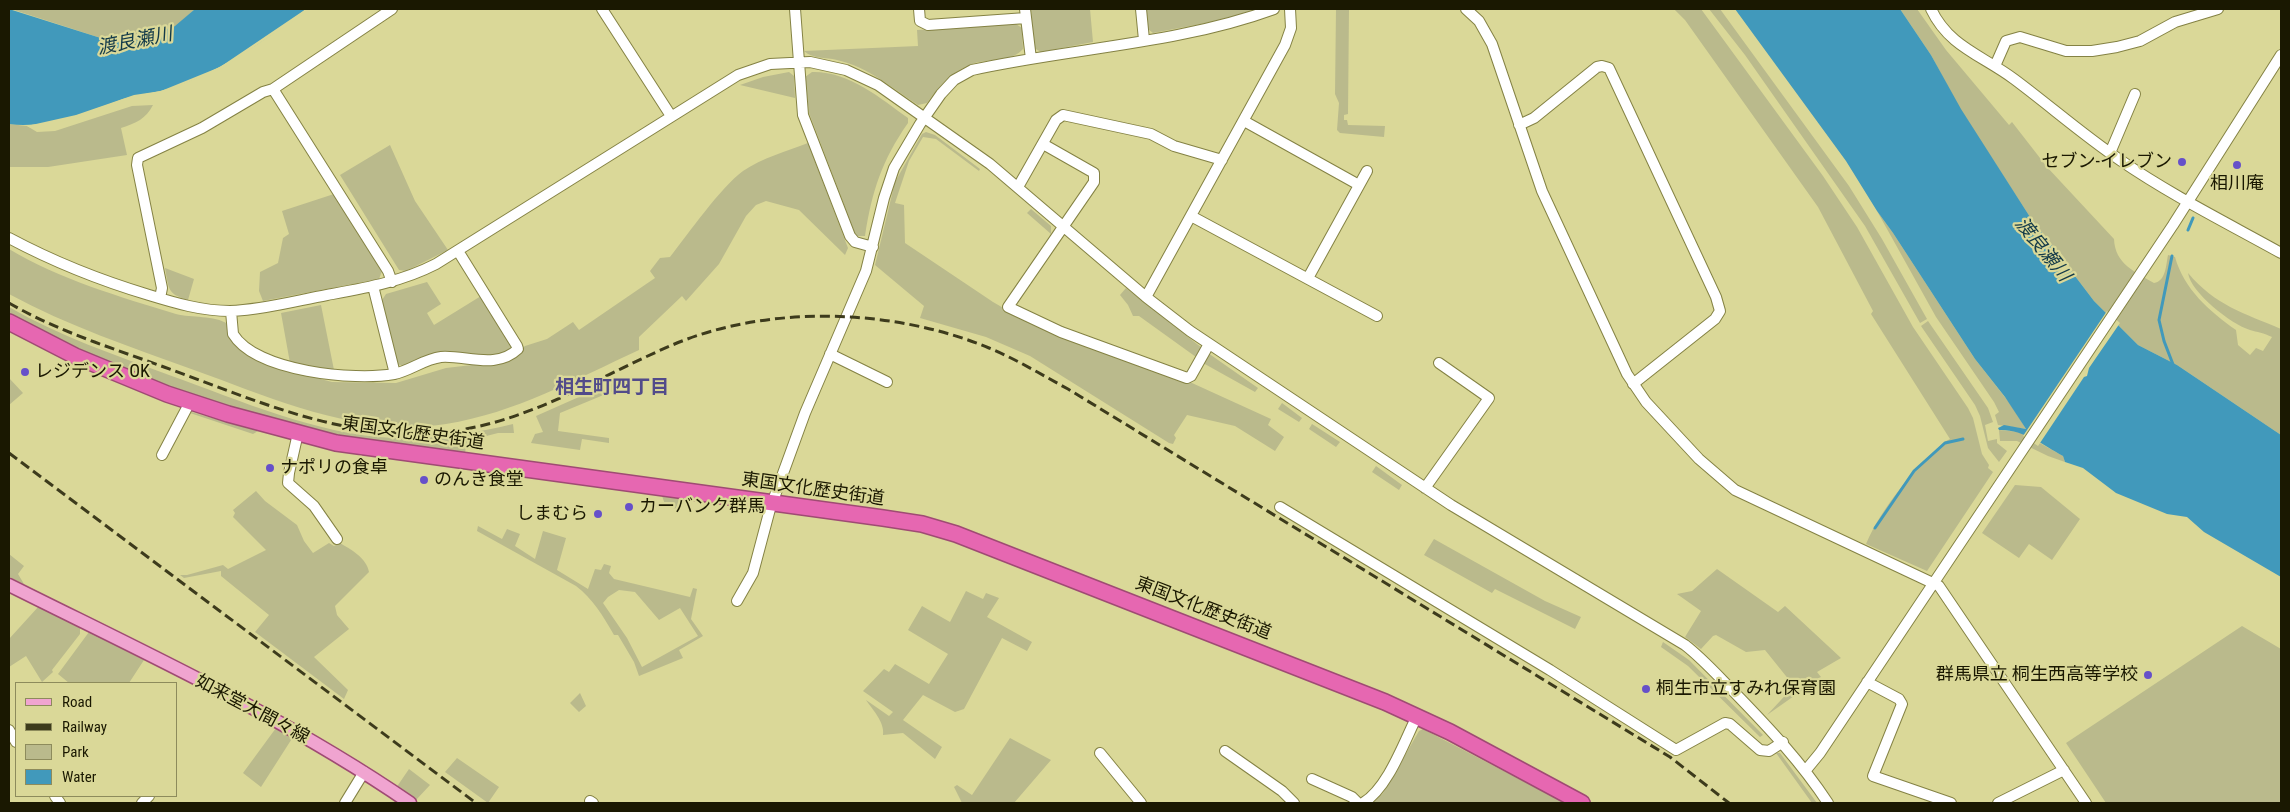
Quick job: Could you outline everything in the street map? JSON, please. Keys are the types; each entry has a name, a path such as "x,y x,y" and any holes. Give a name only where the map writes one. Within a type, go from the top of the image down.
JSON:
{"highway":[{"name":"東国文化歴史街道","path":"9,322 75,356 190,402 298,434 361,447 914,523 956,534 1322,676 1417,716 1582,803"}],"main road":[{"name":"如来堂大間々線","path":"9,585 292,730 364,772 410,803"}],"street":[{"path":"160,298 162,288 137,165 138,158 202,128 263,92 273,89 392,9"},
{"path":"602,9 671,116"},
{"path":"795,9 802,108 814,147 850,236 855,242 873,247"},
{"path":"919,9 920,21 928,26 1026,14 1031,59"},
{"path":"1141,9 1144,40"},
{"path":"737,601 753,574 773,503 805,413 850,312 873,247 884,198 894,168 924,117 948,85 963,74 985,67 1218,27 1274,9"},
{"path":"1146,297 1287,40 1291,21 1290,9"},
{"path":"1466,9 1479,21 1495,50 1542,192 1618,357 1633,384 1646,402 1699,459 1735,490 1885,562 1934,582 1946,593 2086,803"},
{"path":"1932,9 1940,27 1948,36 1995,66 2110,153 2188,202 2281,253"},
{"path":"1995,66 2006,41 2014,37 2020,37 2066,51 2092,51 2140,41 2175,22 2218,9"},
{"path":"1806,770 1867,682 2188,202 2281,55"},
{"path":"9,238 71,269 109,283 196,308 230,311 262,307 373,286 392,282 426,269 458,251 738,75 770,64 799,62 823,64 856,73 878,85 977,154 1064,225 1146,297 1210,344 1425,488 1685,645 1705,662 1782,742 1806,770 1828,803"},
{"path":"1519,125 1534,118 1597,67 1609,68 1716,297 1720,311 1715,319 1633,384"},
{"path":"273,89 388,271 392,282"},
{"path":"2110,153 2135,94"},
{"path":"1018,187 1056,120 1063,115 1151,134 1174,146 1222,160"},
{"path":"1244,121 1359,185"},
{"path":"1043,144 1094,173 1094,182 1008,307 1060,332 1187,378 1191,376 1210,344"},
{"path":"1308,278 1367,171"},
{"path":"1191,216 1377,316"},
{"path":"230,311 235,337 263,357 282,366 316,373 395,374 437,358 488,360 507,356 518,350 515,341 458,251"},
{"path":"373,286 395,374"},
{"path":"830,354 887,382"},
{"path":"1425,488 1489,398 1439,363"},
{"path":"162,455 190,402"},
{"path":"298,434 288,473 288,483 314,506 338,538"},
{"path":"1280,507 1550,670 1676,750 1725,723 1730,724 1760,750 1768,751 1782,742"},
{"path":"1867,682 1899,699 1902,704 1873,776 1951,803"},
{"path":"1363,803 1374,795 1382,785 1417,716"},
{"path":"1225,751 1282,791 1294,803"},
{"path":"1100,753 1141,803"},
{"path":"1998,803 2064,770"},
{"path":"345,803 364,772"},
{"path":"1312,778 1352,797 1358,803"}],"green space":[{"path":"11,9 195,9 176,26 131,43 107,40"},
{"path":"1031,9 1090,9 1093,42 1041,52 1034,48"},
{"path":"1146,9 1256,9 1222,20 1153,33 1148,29"},
{"path":"1336,9 1349,9 1348,114 1344,115 1344,120 1347,120 1348,125 1385,126 1384,137 1340,133 1337,130 1339,103 1335,94"},
{"path":"1674,9 1701,9 1823,176 1857,227 1913,327 1973,418 1982,454 1989,465 1988,468 1993,472 1927,571 1866,544 1881,516 1900,489 1932,453 1950,439 1871,314 1873,311 1818,207 1685,20"},
{"path":"1709,9 1720,9 1849,186 1882,239 1927,319 1920,323 1865,226 1745,55"},
{"path":"1900,9 1917,9 1946,50 2009,125 2012,122 2047,167 2114,239 2118,255 2127,266 2154,283 2158,282 2163,276 2168,255 2175,257 2179,269 2191,289 2207,307 2236,330 2238,345 2250,355 2256,348 2263,351 2272,337 2242,327 2223,315 2196,290 2188,273 2220,301 2281,329 2281,435 2177,365 2138,345 2094,301 2030,217 1960,109 1931,55"},
{"path":"1016,24 1022,28 1023,49 1019,53 1007,58 967,66 948,79 927,103 918,105 859,68 837,60 815,57 804,51 918,46 917,30"},
{"path":"789,72 794,76 795,98 740,85 763,77"},
{"path":"812,72 839,76 851,81 875,94 908,118 908,123 891,150 879,176 865,236 856,236 809,113 805,77"},
{"path":"153,105 140,120 121,128 127,155 48,167 9,167 9,124 27,126 37,132 55,131 132,106"},
{"path":"926,132 935,135 980,169 979,171 936,139 923,137 909,161 895,203 904,205 905,243 993,302 1024,320 1083,344 1192,383 1271,419 1268,425 1284,437 1275,451 1235,426 1187,415 1174,435 1176,438 1173,444 1169,443 1030,356 986,337 920,318 924,306 875,265 895,182 922,134"},
{"path":"808,143 848,248 845,255 799,210 766,201 756,205 746,216 719,264 686,301 682,296 639,337 639,350 545,394 496,412 446,424 413,427 380,425 317,413 100,335 31,306 9,294 9,249 48,269 112,294 176,314 222,321 228,324 230,335 275,367 332,382 396,383 446,368 506,361 525,346 547,339 573,322 579,330 655,278 650,271 660,258 670,257 715,199 743,171 766,159"},
{"path":"390,145 415,201 448,250 406,271 399,270 340,175"},
{"path":"334,194 382,271 379,279 263,301 259,291 260,272 278,263 283,238 289,234 282,211"},
{"path":"1031,209 1051,226 1051,234 1027,213"},
{"path":"1877,211 1975,359 2011,405 2026,429 1998,425 1995,415 1999,412 1994,402 1936,317"},
{"path":"165,268 194,279 188,300 181,298 170,290"},
{"path":"427,282 441,304 427,313 434,325 481,296 514,347 506,353 488,356 441,352 427,356 404,367 398,364 382,300 386,294"},
{"path":"1126,288 1202,348 1196,357 1139,316 1133,316 1128,305 1120,295"},
{"path":"321,305 334,370 304,367 290,363 281,313"},
{"path":"9,307 67,336 108,352 279,415 336,430 393,438 424,438 483,431 513,424 514,433 498,433 467,441 465,453 336,435 257,415 169,388 82,353 9,316"},
{"path":"1928,321 1988,408 1993,422 1985,425 1988,441 1997,439 1997,443 2007,451 1999,462 1988,448 1980,416 1975,405 1921,326"},
{"path":"1208,353 1258,388 1255,392 1203,363"},
{"path":"9,378 23,393 9,405"},
{"path":"615,381 618,389 560,413 558,431 609,438 609,443 582,439 580,450 531,443 535,434 543,432 536,416"},
{"path":"1282,403 1302,418 1299,422 1278,409"},
{"path":"191,412 258,431 253,434"},
{"path":"1312,424 1340,442 1336,447 1309,429"},
{"path":"1999,430 2020,432 2063,456 2065,462 2017,441 2000,441"},
{"path":"1376,466 1402,485 1399,490 1372,472"},
{"path":"2015,485 2041,487 2080,519 2052,560 2029,544 2019,558 1982,533"},
{"path":"256,491 265,501 297,525 304,541 313,553 329,543 334,546 340,543 358,554 368,567 369,572 335,606 337,615 349,629 314,657 348,690 344,699 255,632 269,615 221,576 221,571 184,578 180,575 187,575 223,565 228,569 266,550 233,517 235,513 233,510"},
{"path":"662,496 681,498 679,509 666,507"},
{"path":"478,526 502,539 507,529 520,534 515,546 535,559 543,531 566,538 557,570 588,589 595,569 601,570 604,564 611,566 609,573 614,579 690,597 693,588 697,589 691,619 703,636 679,650 683,658 639,676 634,662 618,635 614,635 588,596 576,586 477,531","holes":["619,590 635,592 659,620 680,608 698,636 642,667 627,638 603,603 608,597"]},
{"path":"1434,539 1545,601 1581,617 1575,629 1495,589 1492,593 1424,555"},
{"path":"9,554 24,566 18,574 24,584 9,577"},
{"path":"1717,569 1778,612 1785,606 1841,658 1817,672 1821,677 1767,715 1794,686 1765,650 1746,652 1716,635 1701,649 1685,637 1701,611 1677,594 1692,591"},
{"path":"966,591 983,599 986,593 999,598 987,617 1032,642 1027,651 1002,638 964,709 955,712 923,695 903,720 942,747 935,759 903,733 883,735 880,721 866,700 889,716 893,712 863,691 884,669 889,672 895,664 929,684 948,654 908,630 922,606 950,622"},
{"path":"39,606 80,628 80,634 52,670 53,672 42,682 26,656 9,667 9,639"},
{"path":"2242,626 2281,649 2281,803 2106,803 2066,743"},
{"path":"89,632 144,660 130,682 68,682 58,674"},
{"path":"1663,642 1689,660 1763,735 1760,737 1688,666 1661,647"},
{"path":"580,693 586,706 579,712 570,703"},
{"path":"276,728 293,737 261,787 243,773"},
{"path":"1423,729 1565,803 1373,803 1383,793 1419,731"},
{"path":"1010,738 1051,760 1014,803 962,803 954,787 957,785 972,795"},
{"path":"1776,753 1780,753 1817,803 1812,803"},
{"path":"457,758 499,787 488,803 445,772"},
{"path":"409,769 430,785 416,800 396,788"}],"water":[{"name":"渡良瀬川","path":"9,9 107,40 130,43 175,26 195,9 306,9 237,57 179,85 133,96 53,122 24,125 9,124"},
{"name":"渡良瀬川","path":"1735,9 1900,9 1931,55 1961,109 2030,217 2094,301 2138,345 2177,365 2281,435 2281,577 2204,532 2187,517 2167,514 2116,493 2083,468 2065,462 2063,456 2040,443 2016,432 1999,430 1998,428 2004,425 2026,429 2005,397 1975,359 1846,161"}],"pier":[{"path":"306,9 309,9 221,69 162,93 135,97 76,118 31,128 27,126 76,115 134,95 161,91 220,67"},
{"path":"2107,311 2120,323 2089,368 2087,376 2084,377 2038,446 2023,436"}],"waterway":[{"path":"2188,230 2193,218"},
{"path":"2172,256 2159,320 2164,341 2174,367"},
{"path":"1875,528 1914,471 1945,443 1963,439"}],"railway":[{"path":"9,303 46,322 85,338 270,406 305,417 341,425 377,431 414,433 452,431 481,426 509,418 564,396 670,346 707,332 747,323 829,316 871,319 912,325 952,335 999,352 1068,389 1670,757 1729,803"},
{"path":"9,453 476,803"}],"place":[{"name":"セブン-イレブン","path":"2182,162"},
{"name":"相川庵","path":"2237,165"},
{"name":"レジデンス OK","path":"25,372"},
{"name":"ナポリの食卓","path":"270,468"},
{"name":"のんき食堂","path":"424,480"},
{"name":"カーバンク群馬","path":"629,507"},
{"name":"しまむら","path":"598,514"},
{"name":"群馬県立 桐生西高等学校","path":"2148,675"},
{"name":"桐生市立すみれ保育園","path":"1646,689"}],"district":[{"name":"相生町四丁目","path":"612,388"}]}
